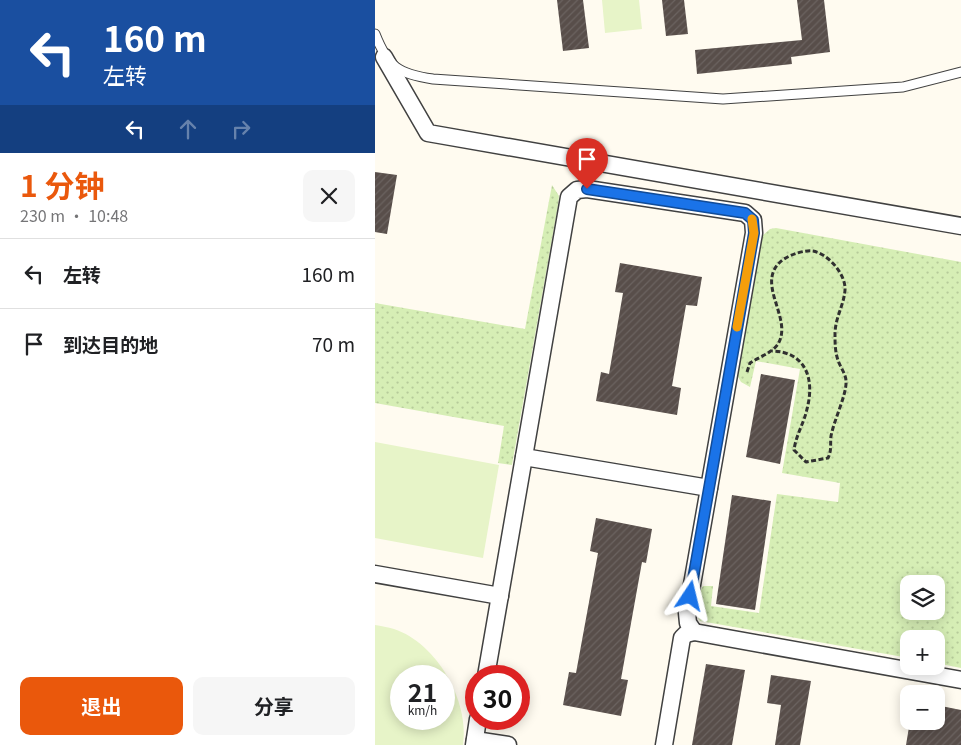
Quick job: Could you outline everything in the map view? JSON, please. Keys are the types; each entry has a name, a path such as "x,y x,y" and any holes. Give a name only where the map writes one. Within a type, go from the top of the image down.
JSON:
{"street":[{"path":"384,57 428,133 961,226"},
{"path":"488,665 569,197 577,190 587,189 745,213 753,220 754,233 687,613 688,623 694,632"},
{"path":"524,456 709,488"},
{"path":"375,574 500,596"},
{"path":"664,745 682,638 686,634 694,632 961,680"},
{"path":"474,742 508,745"}],"lane":[{"path":"375,34 384,57 408,76 723,99 816,94 903,86 961,72"}],"path":[{"path":"745,378 750,363 772,351 778,343 781,334 777,304 772,294 771,282 783,260 801,252 814,251 827,258 836,266 843,278 845,289 835,325 838,359 846,380 846,393 834,422 831,452 828,458 806,462 794,450 797,433 807,410 810,393 808,378 805,366 797,356 785,351 772,351"}],"green space":[{"path":"602,0 639,0 642,29 605,33"},
{"path":"552,185 559,196 558,205 512,465 498,463 504,426 375,403 375,303 525,329"},
{"path":"776,228 961,262 961,668 945,665 945,630 900,630 900,656 700,621 695,603 703,586 713,586 711,606 759,613 777,494 838,502 840,483 782,473 800,369 756,361 750,387 741,382 736,373 762,236 770,229"},
{"path":"375,442 499,465 483,558 375,538"},
{"path":"375,625 394,629 410,636 424,647 440,665 390,665 390,730 455,730 455,691 464,728 463,745 375,745"}],"building":[{"path":"557,0 583,0 589,48 563,51"},
{"path":"662,0 684,0 688,34 666,36"},
{"path":"797,0 824,0 830,52 791,57 792,64 697,74 695,50 802,40"},
{"path":"375,172 397,175 387,234 375,232"},
{"path":"620,263 702,277 697,306 686,305 672,386 681,388 677,415 596,401 601,372 609,374 623,293 615,292"},
{"path":"761,374 795,380 780,464 746,457"},
{"path":"732,495 771,501 755,610 716,604"},
{"path":"596,518 652,529 646,563 642,562 621,679 628,680 621,716 563,705 569,672 576,673 598,553 590,551"},
{"path":"706,664 745,670 732,745 692,745"},
{"path":"771,675 811,681 800,745 775,745 781,705 767,703"},
{"path":"945,707 961,710 961,745 906,745 908,730 945,730"}],"slow traffic":[{"path":"737,327 754,233 752,219"}],"route":[{"path":"587,189 745,213 753,220 754,233 690,596"}]}
